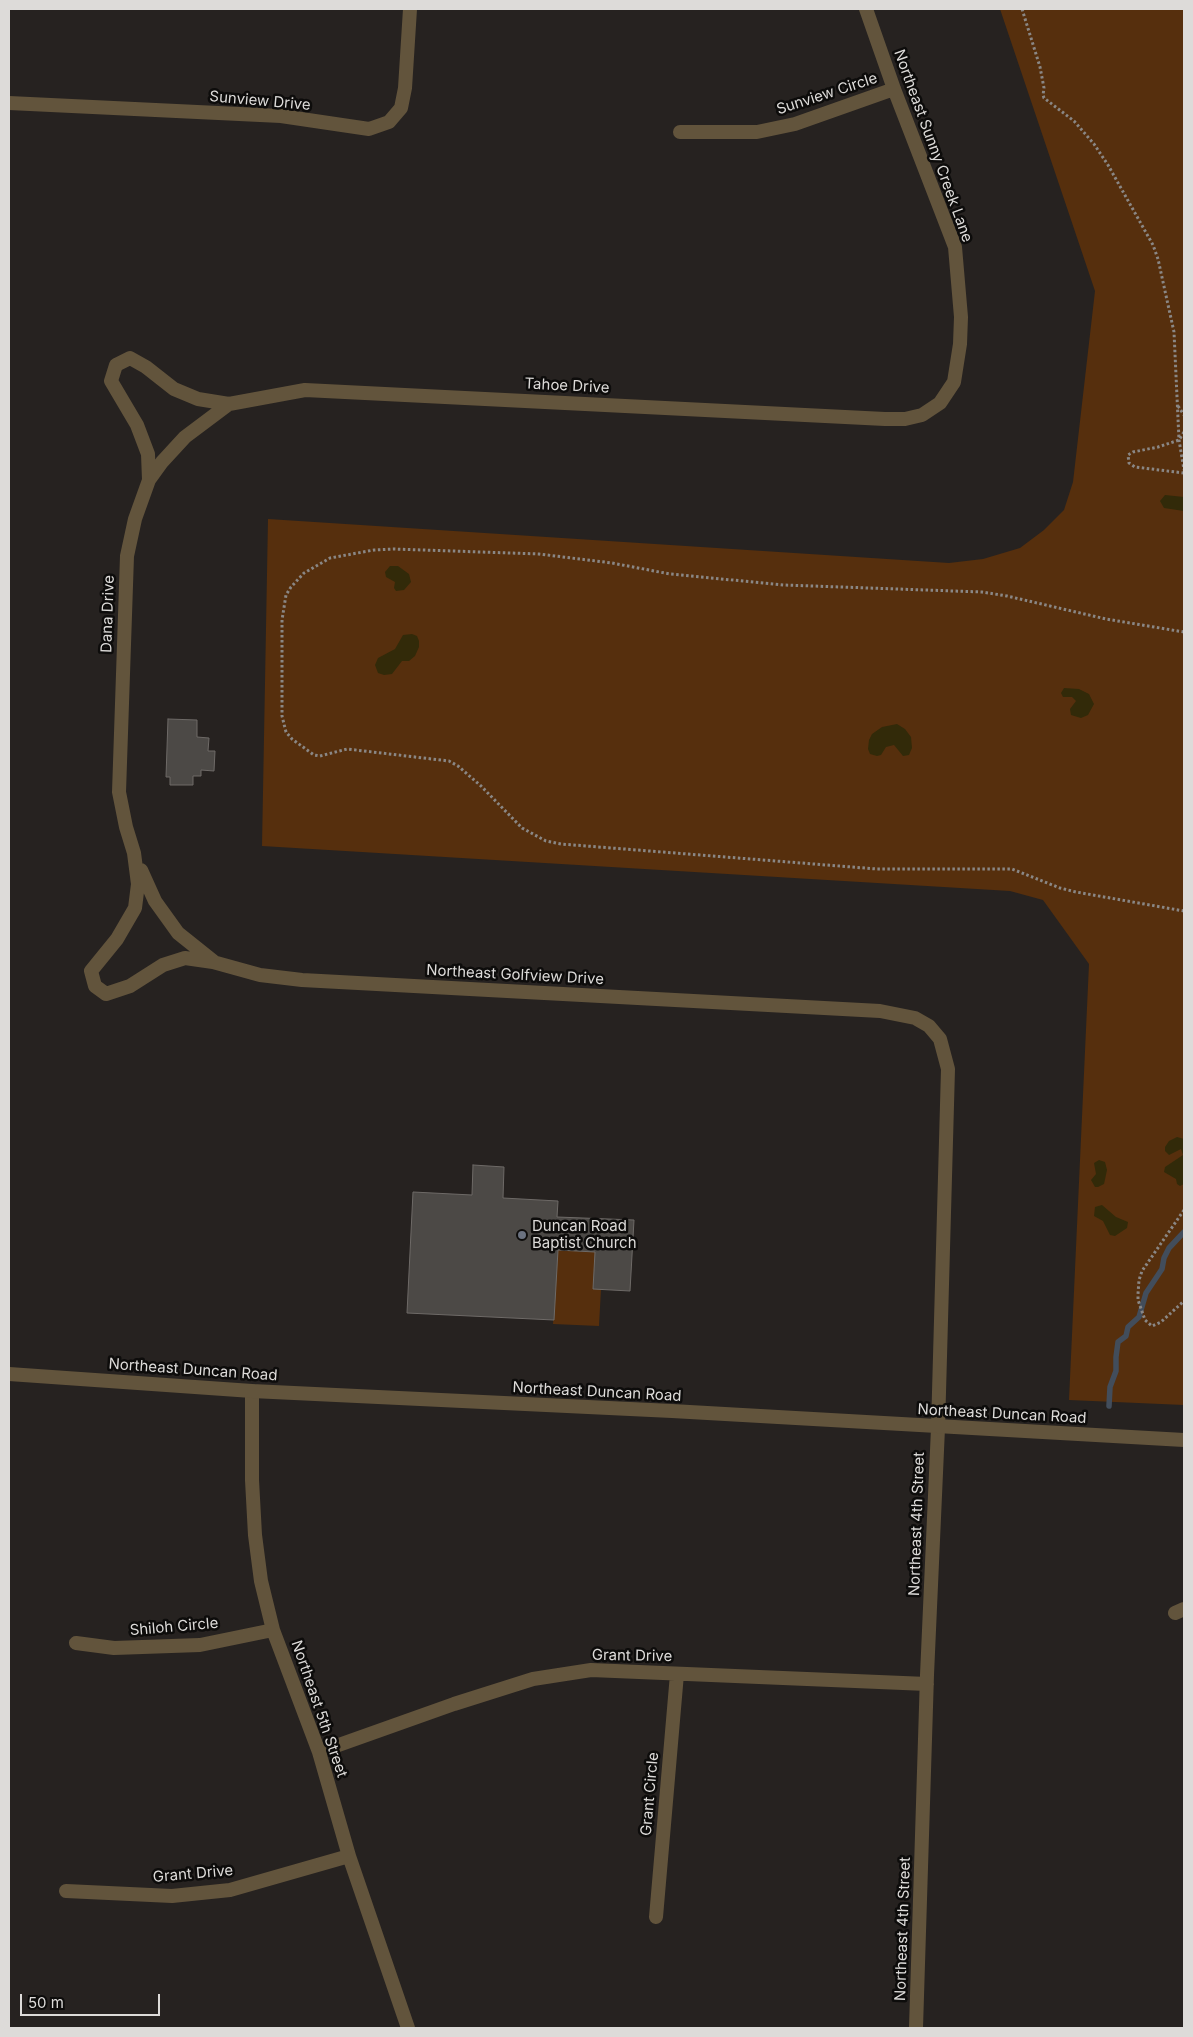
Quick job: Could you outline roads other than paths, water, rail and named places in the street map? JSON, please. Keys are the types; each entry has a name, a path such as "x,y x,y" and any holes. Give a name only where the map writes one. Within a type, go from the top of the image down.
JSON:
{"street":[{"name":"Sunview Drive","path":"9,103 281,116 369,129 389,122 401,108 405,88 410,9"},
{"name":"Northeast Sunny Creek Lane","path":"866,9 894,89 955,248 961,317 960,344 954,382 940,403 922,415 905,419"},
{"name":"Sunview Circle","path":"680,132 757,132 795,124 894,89"},
{"name":"Tahoe Drive","path":"114,386 111,381 116,365 130,358 146,366 174,389 198,399 229,404 305,390 905,419"},
{"name":"Dana Drive","path":"114,386 138,429 148,454 149,480 134,519 126,556 119,792 126,827 134,853 155,901 178,933 213,962"},
{"name":"Tahoe Drive","path":"149,480 162,462 185,437 229,404"},
{"name":"Dana Drive","path":"106,994 95,986 91,971 117,939 135,908 138,884 134,853"},
{"name":"Northeast Golfview Drive","path":"106,994 130,986 162,965 185,958 213,962 260,975 302,980 880,1010 915,1018 929,1026"},
{"name":"Northeast 4th Street","path":"916,2028 927,1684 938,1428 948,1069 940,1040 929,1026"},
{"name":"Northeast Duncan Road","path":"9,1374 252,1391 672,1411 938,1428 1184,1440"},
{"name":"Northeast 5th Street","path":"252,1391 252,1480 255,1535 261,1581 273,1630 319,1752 349,1856 408,2028"},
{"name":"Shiloh Circle","path":"76,1643 114,1648 200,1645 273,1630"},
{"name":"Grant Drive","path":"319,1752 454,1704 533,1679 591,1670 927,1684"},
{"name":"Grant Circle","path":"656,1917 677,1674"},
{"name":"Grant Drive","path":"66,1891 172,1896 230,1890 349,1856"}],"waterway":[{"path":"1109,1406 1110,1387 1116,1371 1118,1342 1126,1336 1128,1327 1139,1317 1146,1293 1162,1269 1164,1258 1169,1248 1184,1232"}],"place":[{"name":"Duncan Road Baptist Church","path":"522,1235"}]}
